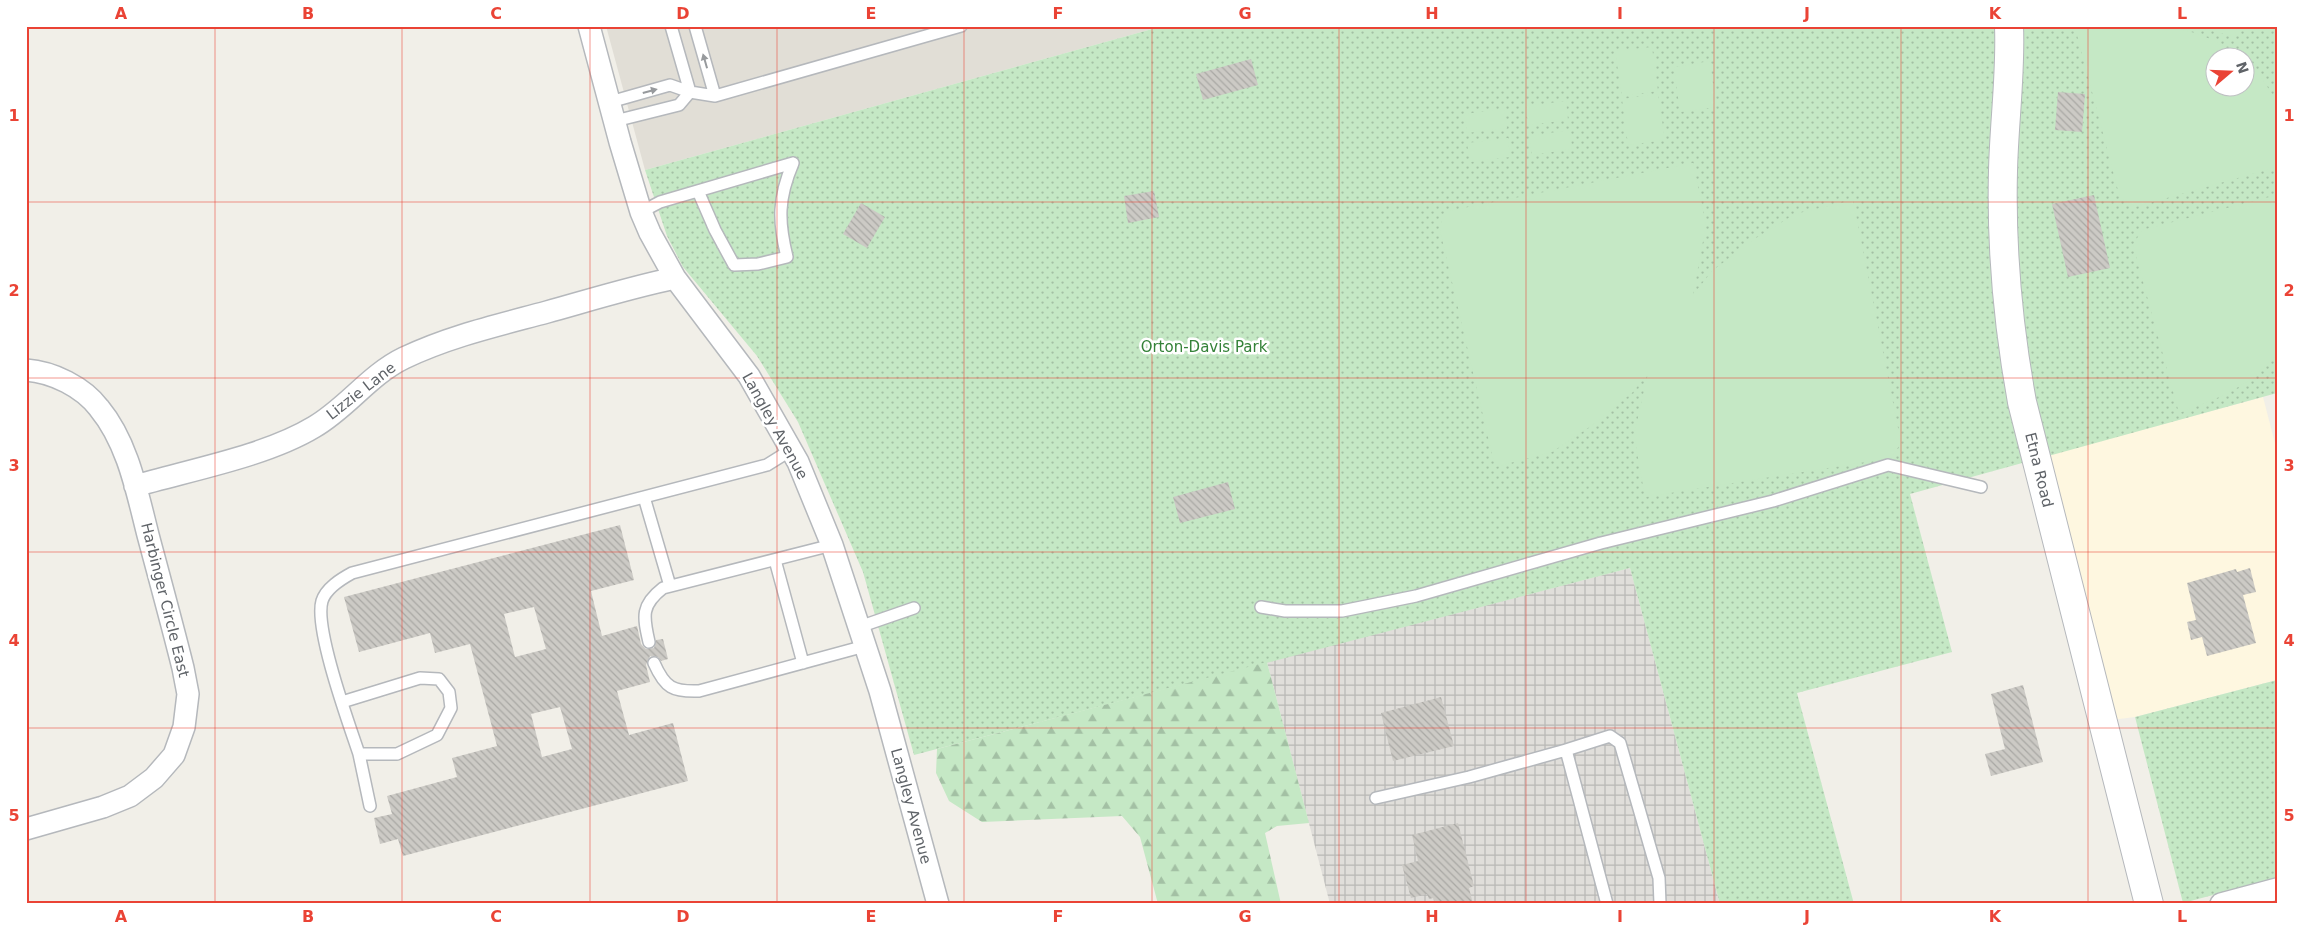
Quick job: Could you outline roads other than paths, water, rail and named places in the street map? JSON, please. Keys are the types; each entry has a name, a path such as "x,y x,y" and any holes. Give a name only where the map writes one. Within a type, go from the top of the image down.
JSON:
{"street":[{"name":"Langley Avenue","path":"589,26 641,212 660,253 675,278 749,376 791,450 832,545 880,691 938,904"},
{"name":"Etna Road","path":"2009,26 2003,169 2003,235 2006,292 2016,367 2022,402 2149,904"},
{"name":"Lizzie Lane","path":"135,486 260,451 289,440 315,427 350,400 374,378 402,359 451,338 675,278"},
{"name":"Harbinger Circle East","path":"26,370 47,374 83,390 99,407 120,441 135,486 184,668 188,694 184,727 174,755 154,778 130,796 103,807 26,829"},
{"path":"2220,904 2277,889"}],"lane":[{"path":"671,26 690,92"},
{"path":"695,26 715,96"},
{"path":"612,111 670,85 690,92 715,96 961,26"},
{"path":"612,111 678,105 690,92"},
{"path":"641,212 660,202 698,190 793,163 784,186 780,214 782,236 787,257 758,264 734,265 715,230 698,190"},
{"path":"370,806 360,754 342,702 320,624 322,601 335,583 352,573 767,465 791,450"},
{"path":"1261,607 1285,611 1342,611 1416,596 1601,543 1773,501 1888,465 1981,487"},
{"path":"644,497 670,586"},
{"path":"649,642 645,627 645,611 651,598 663,588 832,545"},
{"path":"775,560 803,664"},
{"path":"654,663 661,679 671,688 683,692 699,691 803,664 862,636 914,608"},
{"path":"342,702 420,678 438,679 449,692 451,708 436,735 397,754 360,754"},
{"path":"1376,798 1469,777 1610,736 1620,743 1660,878 1660,904"},
{"path":"1566,750 1607,904"}],"park label":[{"name":"Orton-Davis Park","path":"1204,347"}]}
